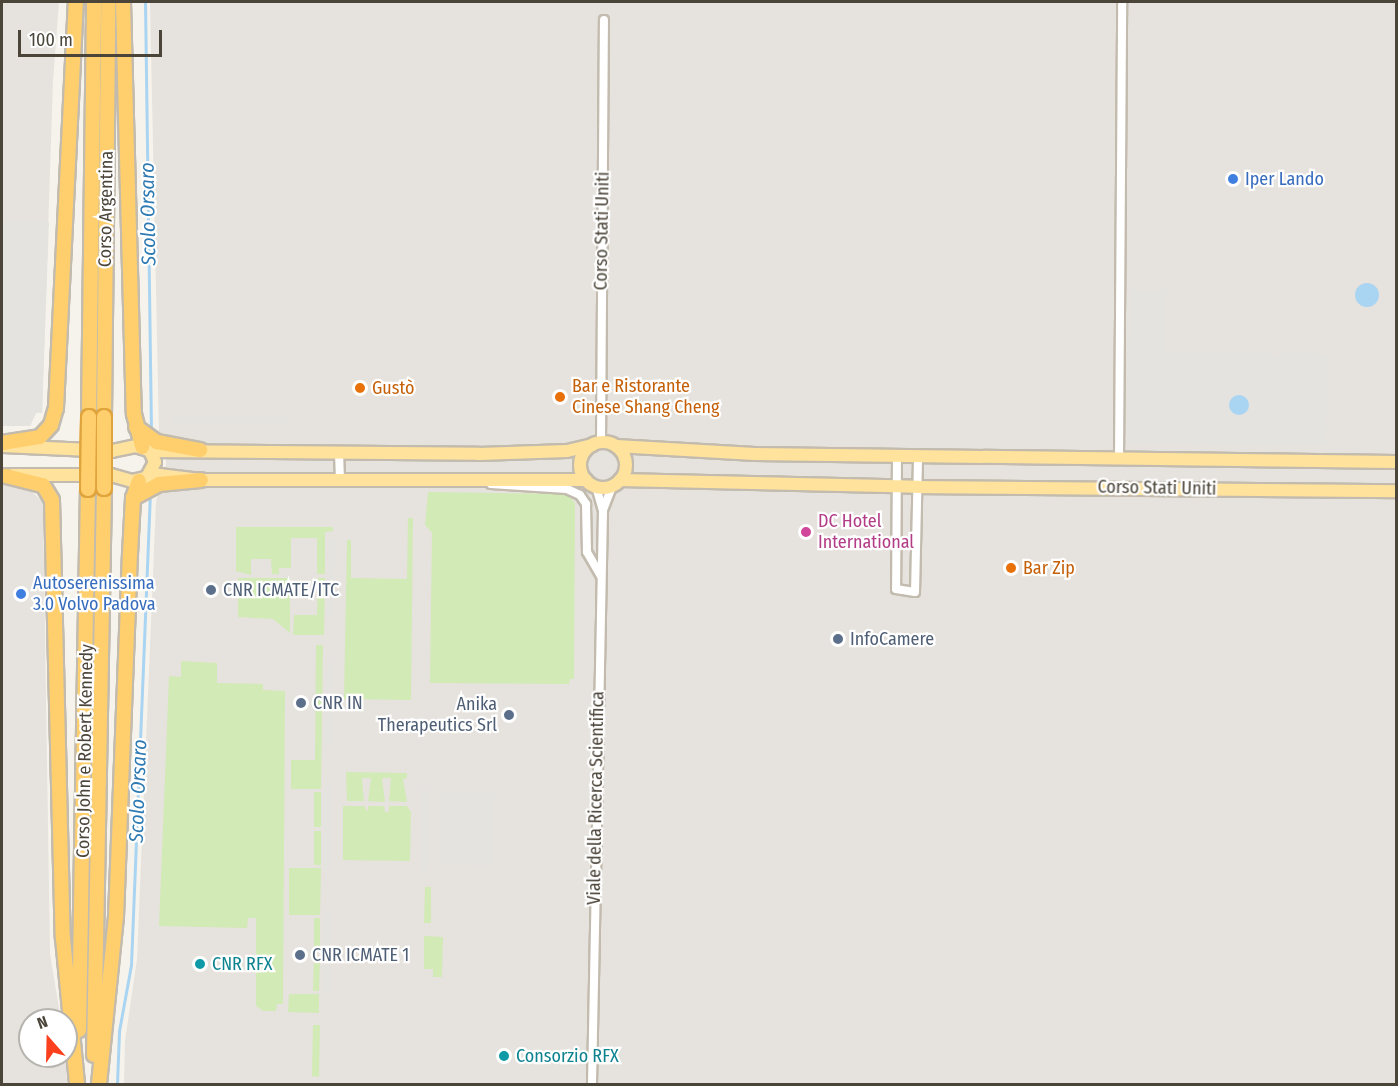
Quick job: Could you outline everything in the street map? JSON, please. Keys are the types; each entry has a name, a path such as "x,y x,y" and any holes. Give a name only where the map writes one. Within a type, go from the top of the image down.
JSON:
{"highway":[{"path":"2,444 40,437 51,425 56,408 76,2"},
{"name":"Corso Argentina","path":"90,417 94,2"},
{"name":"Corso Argentina","path":"104,417 108,2"},
{"path":"123,2 135,426 141,448"},
{"name":"Corso John e Robert Kennedy","path":"78,1084 90,417"},
{"name":"Corso John e Robert Kennedy","path":"94,1084 104,417"},
{"path":"135,426 158,442 200,450"},
{"path":"4,476 43,485 52,500 63,938 78,1084"},
{"path":"99,1084 116,917 133,498 143,479"},
{"path":"133,498 159,484 201,480"}],"main road":[{"path":"2,444 112,451 141,448 479,454 567,451 596,444 616,446 625,459 616,483 201,480 143,479 111,475 4,476"},
{"path":"591,483 580,464 596,444"},
{"name":"Corso Stati Uniti","path":"616,446 897,457 1396,462"},
{"path":"141,448 155,462 143,479"},
{"name":"Corso Stati Uniti","path":"616,483 1396,490"}],"street":[{"name":"Corso Stati Uniti","path":"1119,459 1122,2"},
{"name":"Corso Stati Uniti","path":"596,444 604,20"},
{"path":"339,452 340,480"},
{"path":"897,457 896,589 915,592 918,457"},
{"path":"483,482 507,488 567,489 580,495 586,504 587,552 602,577"},
{"name":"Viale della Ricerca Scientifica","path":"591,483 603,511"},
{"name":"Viale della Ricerca Scientifica","path":"592,1084 603,511 616,483"}],"shaded area":[{"path":"2,2 59,2 53,81 42,413 36,413 30,426 2,426"},
{"path":"150,2 1396,2 1396,1084 124,1084 125,1041 137,959 156,502 166,464 165,434 159,432"},
{"path":"2,220 49,222 42,413 36,413 30,426 2,426"},
{"path":"1131,290 1166,290 1165,352 1270,353 1270,358 1279,358 1280,353 1328,354 1326,445 1127,443"},
{"path":"174,416 288,417 288,424 174,424"},
{"path":"2,484 25,485 43,502 50,954 59,1008 18,1008 18,1068 67,1068 67,1084 2,1084"},
{"path":"328,539 335,540 334,620 327,615"},
{"path":"334,657 332,747 325,741 326,664"},
{"path":"332,783 330,873 324,868 324,790"},
{"path":"422,784 429,789 428,868 421,875"},
{"path":"441,792 494,793 493,866 440,865"},
{"path":"331,908 330,998 322,991 324,916"}],"green space":[{"path":"428,492 567,494 575,503 574,679 570,679 569,684 430,683 432,533 425,525"},
{"path":"408,518 413,518 411,700 344,699 347,540 351,540 351,578 407,579"},
{"path":"236,527 333,527 333,531 325,532 325,574 317,574 317,538 291,538 291,568 279,568 279,574 272,574 271,559 251,559 251,575 236,571"},
{"path":"238,578 290,578 290,633 273,619 238,617"},
{"path":"318,578 325,578 324,635 293,635 294,615 317,615"},
{"path":"316,645 323,645 321,789 291,789 291,760 315,760"},
{"path":"181,661 217,663 217,683 263,684 263,690 285,691 283,1004 277,1004 276,1011 263,1011 256,1006 256,918 248,918 247,928 159,926 169,676 181,677"},
{"path":"346,772 407,773 407,778 403,779 407,802 389,801 391,778 382,778 385,802 368,801 371,778 362,778 364,801 347,801"},
{"path":"314,792 321,792 321,827 314,827"},
{"path":"343,806 364,806 368,812 368,806 384,806 385,812 389,812 389,806 407,806 411,812 410,861 343,860"},
{"path":"314,831 321,831 321,865 314,865"},
{"path":"289,868 321,868 320,915 289,915"},
{"path":"425,887 431,887 431,923 424,923"},
{"path":"314,918 320,918 320,952 314,952"},
{"path":"424,936 443,937 442,977 433,977 433,969 424,969"},
{"path":"314,957 320,957 319,991 313,991"},
{"path":"289,994 319,994 319,1013 288,1012"},
{"path":"313,1025 320,1025 319,1077 312,1076"}],"water":[{"path":"1367,283 1372,284 1378,290 1378,300 1372,306 1367,307 1362,306 1356,300 1355,295 1356,290 1362,284"},
{"path":"1239,395 1246,398 1249,405 1246,412 1239,415 1232,412 1229,405 1232,398"}],"waterway":[{"name":"Scolo Orsaro","path":"145,2 151,427"},
{"name":"Scolo Orsaro","path":"117,1084 119,1031 131,965 150,497"}],"place":[{"name":"Iper Lando","path":"1233,179"},
{"name":"Gustò","path":"360,388"},
{"name":"Bar e Ristorante Cinese Shang Cheng","path":"560,397"},
{"name":"DC Hotel International","path":"806,532"},
{"name":"Bar Zip","path":"1011,568"},
{"name":"CNR ICMATE/ITC","path":"211,590"},
{"name":"Autoserenissima 3.0 Volvo Padova","path":"21,594"},
{"name":"InfoCamere","path":"838,639"},
{"name":"CNR IN","path":"301,703"},
{"name":"Anika Therapeutics Srl","path":"509,715"},
{"name":"CNR ICMATE 1","path":"300,955"},
{"name":"CNR RFX","path":"200,964"},
{"name":"Consorzio RFX","path":"504,1056"}]}
